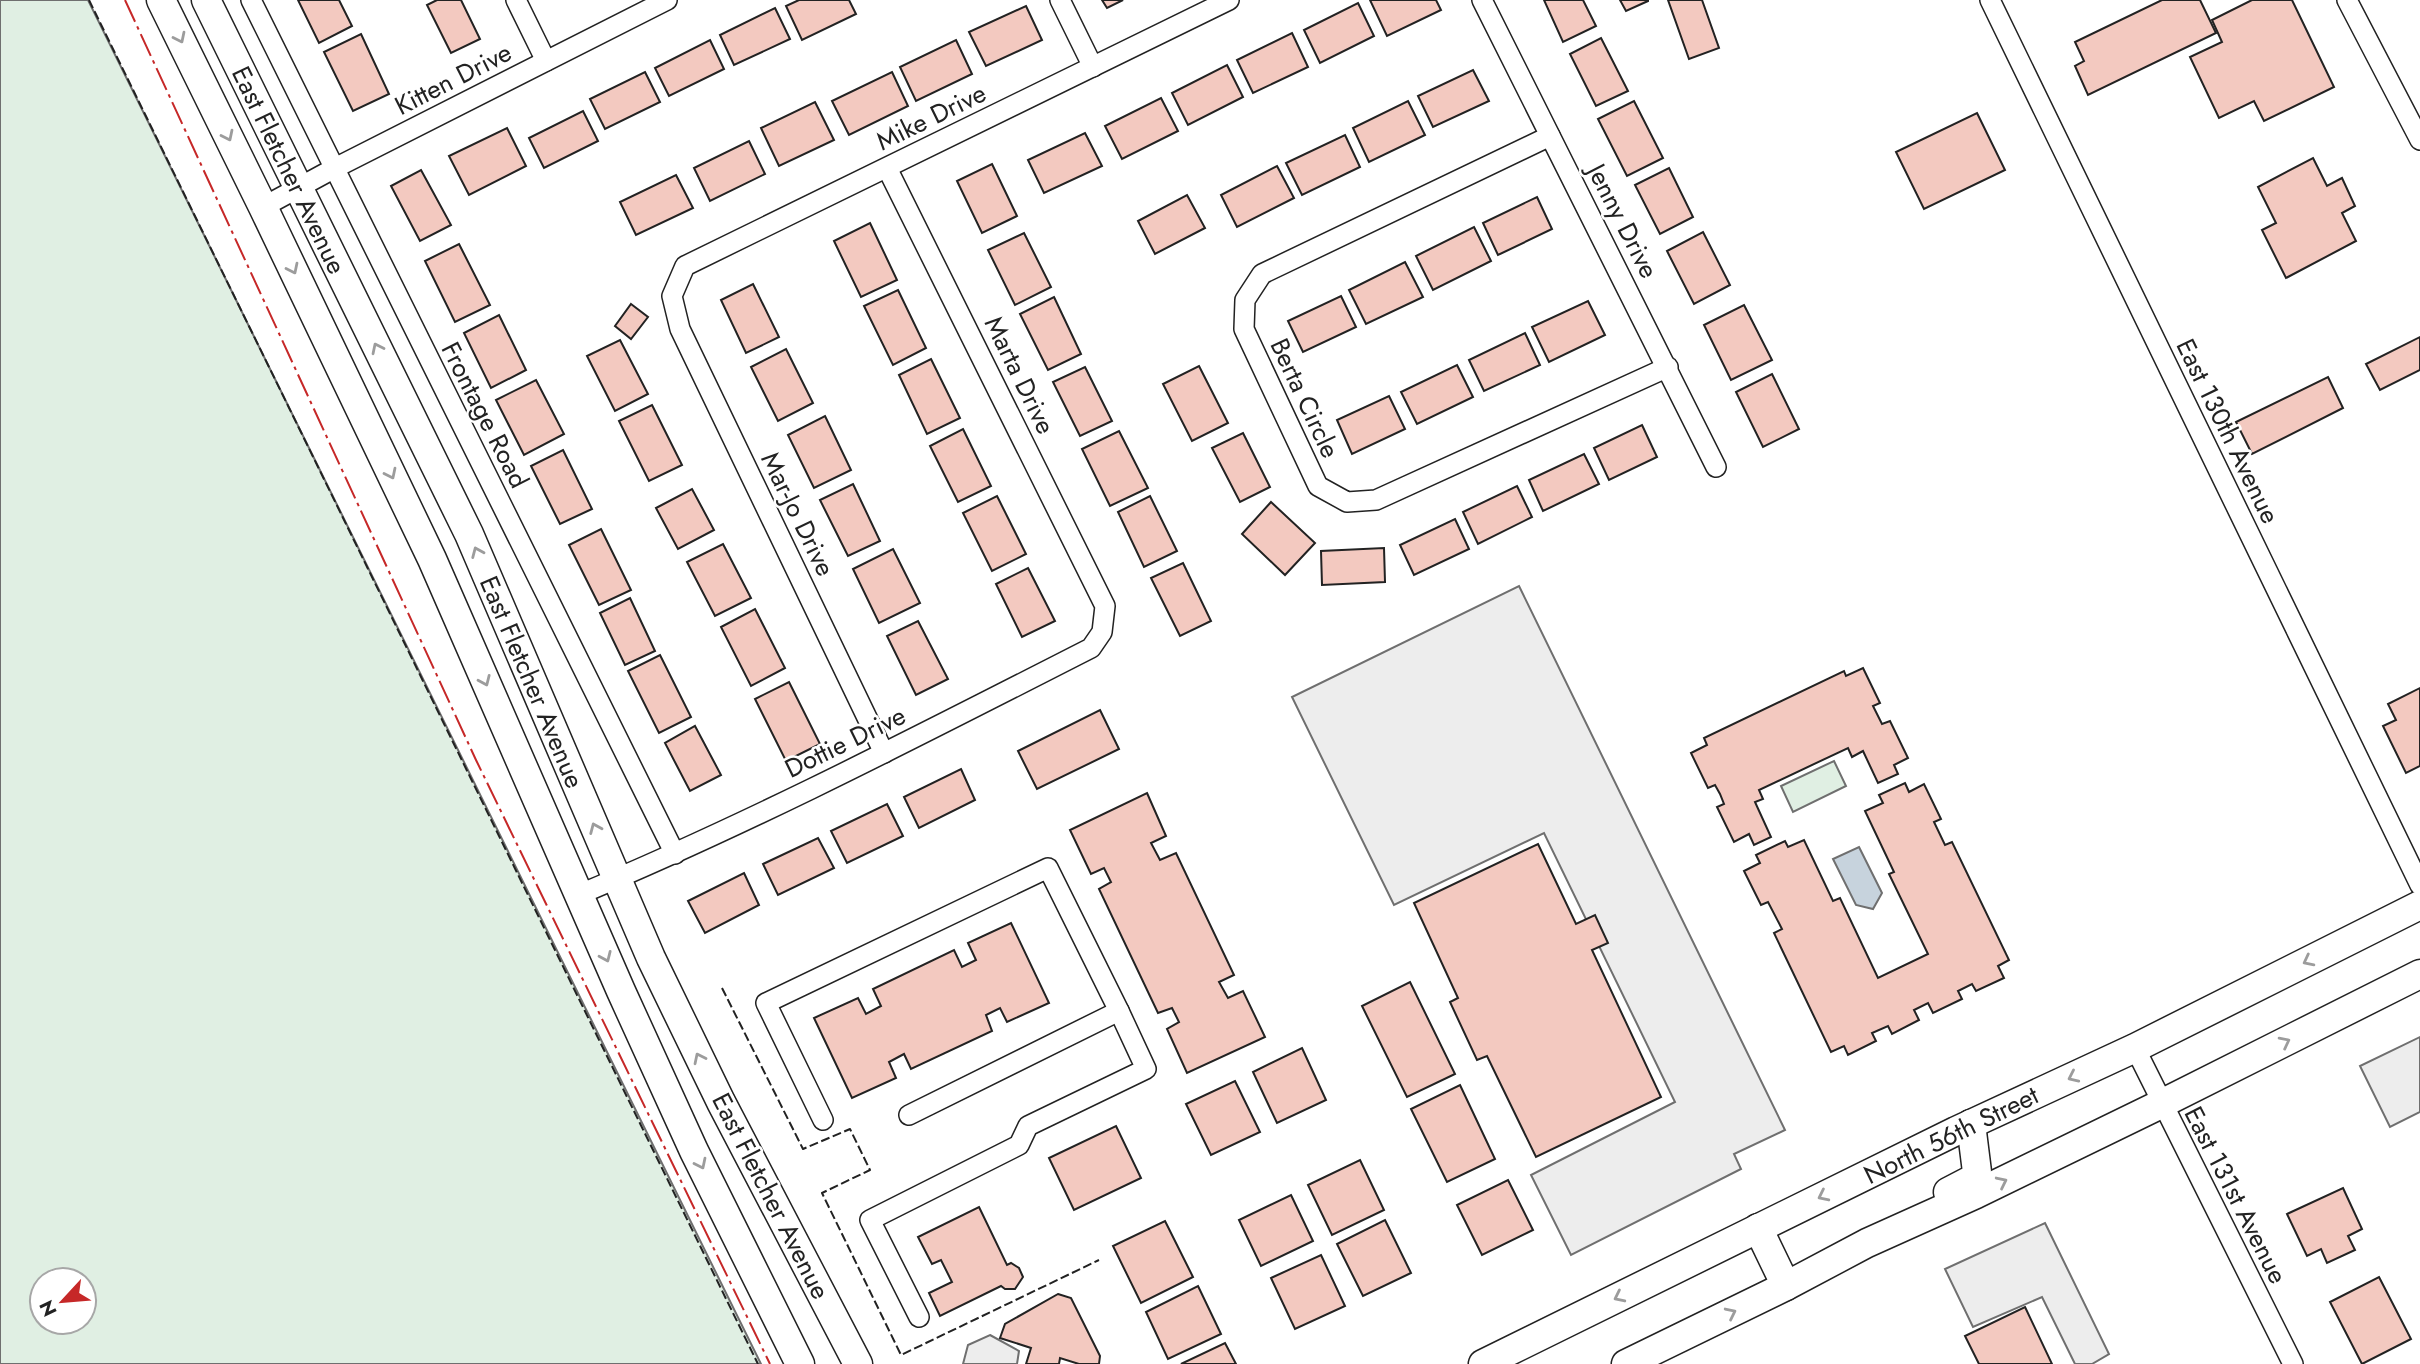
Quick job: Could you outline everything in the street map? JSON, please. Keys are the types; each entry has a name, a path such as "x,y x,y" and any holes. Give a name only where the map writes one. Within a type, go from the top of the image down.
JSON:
{"main road":[{"name":"East Fletcher Avenue","path":"161,0 432,559 578,895 694,1151 800,1364"},
{"name":"East Fletcher Avenue","path":"206,0 469,534 651,958 721,1102 858,1364"},
{"name":"North 56th Street","path":"1483,1364 1971,1124 2135,1048 2420,905"},
{"path":"1626,1364 1867,1243 1976,1194 2161,1104 2420,974"},
{"path":"1867,1243 1891,1221 1973,1179 1978,1172 1978,1165 1971,1124"},
{"path":"1758,1228 1786,1286"}],"street":[{"name":"Frontage Road","path":"251,0 675,853"},
{"path":"516,0 546,61"},
{"name":"Kitten Drive","path":"263,207 667,0"},
{"path":"1060,0 1093,67"},
{"name":"Mike Drive","path":"672,296 685,267 1228,0"},
{"name":"Jenny Drive","path":"1482,0 1716,467"},
{"name":"East 130th Avenue","path":"1990,0 2420,885"},
{"path":"2347,0 2420,140"},
{"name":"Berta Circle","path":"1550,136 1262,274 1245,299 1244,329 1318,486 1347,502 1376,500 1668,367"},
{"name":"Marta Drive","path":"887,167 1105,606"},
{"name":"Mar-Jo Drive","path":"672,296 680,329 884,753"},
{"name":"Dottie Drive","path":"578,895 675,853 884,753 1091,648 1102,632 1105,606"},
{"path":"823,1120 766,1003 1048,868 1146,1069 1028,1126 1019,1145 870,1220 919,1317"},
{"path":"909,1115 1119,1011"},
{"name":"East 131st Avenue","path":"2135,1048 2293,1364"}],"green space":[{"path":"0,0 88,0 761,1364 0,1364"},
{"path":"1834,761 1846,786 1793,812 1781,786"}],"shaded area":[{"path":"1519,586 1785,1130 1734,1154 1741,1169 1571,1255 1531,1175 1675,1102 1544,833 1394,905 1292,697"},
{"path":"1859,847 1882,893 1873,909 1856,905 1833,859"},
{"path":"2420,1037 2420,1112 2390,1127 2360,1066"},
{"path":"2045,1223 2109,1354 2092,1364 2075,1364 2042,1297 1973,1327 1945,1269"},
{"path":"990,1335 1019,1351 1017,1364 963,1364 968,1345"}],"building":[{"path":"298,0 339,0 352,26 319,43"},
{"path":"437,0 461,0 480,39 451,53 427,5"},
{"path":"799,0 849,0 856,14 802,40 786,6"},
{"path":"1102,0 1123,0 1107,8"},
{"path":"1370,0 1436,0 1441,10 1387,36"},
{"path":"1544,0 1583,0 1596,26 1563,42"},
{"path":"1620,0 1648,0 1648,1 1626,11"},
{"path":"1668,0 1702,0 1719,48 1689,59"},
{"path":"2162,0 2200,0 2216,33 2088,95 2075,66 2084,61 2075,42"},
{"path":"2252,0 2292,0 2334,87 2264,121 2254,101 2219,118 2190,57 2222,42 2212,20"},
{"path":"1358,3 1374,36 1320,63 1304,30"},
{"path":"1026,6 1042,40 986,66 969,32"},
{"path":"775,8 790,39 734,65 720,35"},
{"path":"1292,33 1308,67 1253,93 1237,60"},
{"path":"361,34 389,94 353,111 324,52"},
{"path":"1601,38 1628,91 1596,106 1570,54"},
{"path":"710,40 724,69 669,96 655,68"},
{"path":"956,40 972,74 916,101 900,67"},
{"path":"1227,65 1243,97 1188,125 1172,93"},
{"path":"1473,70 1489,101 1433,127 1418,96"},
{"path":"645,72 660,102 605,129 590,99"},
{"path":"892,72 908,106 849,135 832,101"},
{"path":"1161,98 1178,131 1122,159 1105,126"},
{"path":"1408,101 1425,135 1369,162 1353,128"},
{"path":"1634,101 1663,158 1627,176 1598,119"},
{"path":"815,102 834,140 779,166 761,128"},
{"path":"583,111 598,141 544,168 529,138"},
{"path":"1977,113 2005,170 1924,209 1896,152"},
{"path":"507,128 526,166 469,195 449,156"},
{"path":"1085,133 1102,166 1044,193 1028,160"},
{"path":"1345,135 1360,167 1302,195 1286,163"},
{"path":"749,141 765,174 710,201 694,168"},
{"path":"2313,158 2327,186 2342,178 2355,206 2342,213 2356,241 2286,278 2262,230 2276,223 2258,187"},
{"path":"992,164 1017,216 982,233 957,181"},
{"path":"1277,166 1294,198 1237,227 1221,195"},
{"path":"1669,168 1693,217 1660,234 1635,185"},
{"path":"421,170 451,225 420,241 391,186"},
{"path":"676,175 693,208 636,235 620,202"},
{"path":"1187,195 1205,228 1155,254 1138,221"},
{"path":"1537,197 1552,229 1498,255 1483,223"},
{"path":"870,223 897,280 861,297 834,241"},
{"path":"1474,227 1491,261 1433,290 1416,256"},
{"path":"1703,232 1730,285 1694,304 1667,251"},
{"path":"1024,233 1051,287 1015,305 988,250"},
{"path":"459,244 490,305 455,322 425,261"},
{"path":"1405,262 1423,297 1366,324 1349,290"},
{"path":"753,284 779,337 746,353 721,300"},
{"path":"898,290 926,348 893,365 864,306"},
{"path":"1341,296 1356,327 1303,352 1288,321"},
{"path":"1054,297 1081,354 1048,370 1020,314"},
{"path":"1588,301 1605,335 1549,362 1532,327"},
{"path":"631,304 648,317 631,339 615,326"},
{"path":"1744,305 1772,360 1731,380 1704,325"},
{"path":"499,315 526,370 491,388 464,333"},
{"path":"1525,333 1540,365 1484,391 1469,360"},
{"path":"2420,337 2420,370 2380,390 2366,364"},
{"path":"620,340 648,394 615,411 587,356"},
{"path":"786,349 813,403 778,421 751,367"},
{"path":"931,359 960,418 927,434 899,375"},
{"path":"1457,365 1473,397 1417,424 1401,392"},
{"path":"1199,366 1228,423 1192,441 1163,384"},
{"path":"1085,367 1112,421 1080,436 1053,382"},
{"path":"1772,374 1799,429 1763,447 1736,392"},
{"path":"2328,377 2343,408 2252,454 2236,422"},
{"path":"536,380 564,434 524,455 496,400"},
{"path":"1389,396 1405,429 1352,454 1337,420"},
{"path":"652,405 682,465 649,481 619,421"},
{"path":"825,416 851,470 814,488 788,435"},
{"path":"1642,425 1657,457 1609,480 1594,448"},
{"path":"963,429 991,486 958,502 930,446"},
{"path":"1119,431 1148,488 1110,506 1082,449"},
{"path":"1243,433 1270,487 1240,502 1212,448"},
{"path":"563,450 592,509 560,524 531,466"},
{"path":"1584,454 1599,484 1543,511 1529,480"},
{"path":"853,484 880,541 848,556 820,500"},
{"path":"1517,486 1532,517 1478,544 1463,512"},
{"path":"692,489 714,530 678,549 656,508"},
{"path":"997,496 1026,554 992,571 963,513"},
{"path":"1150,496 1177,551 1144,567 1118,512"},
{"path":"1271,502 1315,543 1285,575 1242,534"},
{"path":"1455,519 1469,549 1414,575 1400,545"},
{"path":"601,529 631,590 599,605 569,545"},
{"path":"723,544 751,598 715,616 687,562"},
{"path":"1384,548 1385,582 1322,585 1321,551"},
{"path":"893,549 920,603 879,623 853,569"},
{"path":"1183,563 1211,621 1180,636 1151,578"},
{"path":"1028,568 1055,621 1022,637 996,584"},
{"path":"630,598 655,651 625,665 600,613"},
{"path":"755,609 785,668 751,686 721,627"},
{"path":"918,621 948,679 916,695 887,636"},
{"path":"660,655 691,717 659,733 628,671"},
{"path":"1863,668 1880,703 1873,706 1882,724 1890,721 1908,758 1894,765 1898,774 1878,783 1863,751 1852,757 1848,748 1759,790 1763,799 1755,802 1771,837 1754,845 1749,834 1734,842 1717,807 1724,804 1720,794 1715,785 1708,788 1691,753 1707,745 1704,738 1844,671 1846,676"},
{"path":"789,682 820,744 786,761 755,699"},
{"path":"2420,688 2420,766 2406,773 2383,726 2396,720 2388,704"},
{"path":"1100,710 1119,749 1037,789 1018,751"},
{"path":"695,726 721,775 690,791 665,743"},
{"path":"961,769 975,800 919,828 904,797"},
{"path":"1905,783 1909,792 1924,784 1941,819 1934,822 1945,845 1952,842 2009,960 1998,966 2004,978 1976,991 1972,984 1958,991 1962,999 1933,1013 1928,1003 1914,1010 1919,1020 1892,1034 1888,1026 1872,1033 1876,1041 1848,1055 1844,1046 1831,1052 1774,933 1782,929 1768,902 1761,905 1744,871 1760,863 1756,855 1785,841 1788,847 1804,840 1833,901 1840,898 1878,978 1928,954 1889,874 1894,872 1865,811 1883,803 1879,795"},
{"path":"1147,793 1166,836 1151,843 1160,860 1176,853 1234,975 1219,982 1228,998 1243,991 1265,1037 1187,1073 1167,1029 1179,1022 1172,1008 1158,1013 1099,889 1111,882 1104,868 1091,874 1070,830"},
{"path":"887,804 903,836 847,863 831,831"},
{"path":"818,838 834,868 778,895 763,864"},
{"path":"1538,844 1576,924 1595,915 1608,943 1592,950 1661,1097 1536,1157 1487,1056 1477,1060 1450,1002 1458,998 1414,903"},
{"path":"744,873 759,905 705,933 688,901"},
{"path":"1011,923 1049,1003 1007,1022 1000,1008 986,1015 992,1031 911,1069 904,1054 889,1062 896,1078 852,1098 814,1018 858,998 866,1014 881,1006 873,989 954,950 962,967 976,960 968,943"},
{"path":"1410,982 1455,1074 1407,1097 1362,1006"},
{"path":"1302,1048 1326,1100 1277,1123 1253,1072"},
{"path":"1235,1081 1260,1132 1211,1155 1186,1104"},
{"path":"1460,1085 1495,1159 1447,1182 1411,1109"},
{"path":"1116,1126 1141,1178 1074,1210 1049,1158"},
{"path":"1360,1160 1384,1210 1332,1235 1308,1185"},
{"path":"1508,1180 1533,1230 1482,1255 1457,1205"},
{"path":"2343,1188 2362,1229 2348,1236 2355,1250 2327,1263 2321,1249 2307,1256 2287,1214"},
{"path":"1291,1195 1313,1241 1261,1266 1239,1220"},
{"path":"979,1207 1007,1265 1011,1263 1019,1268 1023,1277 1015,1289 1001,1286 940,1316 929,1293 952,1282 941,1260 932,1264 918,1237"},
{"path":"1385,1220 1411,1273 1363,1296 1337,1244"},
{"path":"1165,1221 1193,1277 1141,1303 1113,1246"},
{"path":"1321,1255 1345,1306 1295,1329 1271,1278"},
{"path":"2379,1277 2411,1339 2362,1364 2330,1302"},
{"path":"1198,1286 1221,1334 1168,1359 1146,1312"},
{"path":"1058,1294 1071,1298 1100,1356 1099,1364 1079,1364 1060,1358 1059,1364 1026,1364 1031,1348 1000,1338 1005,1324"},
{"path":"2025,1307 2052,1364 1979,1364 1965,1336"},
{"path":"1225,1343 1236,1364 1181,1364"}],"fence":[{"path":"89,0 758,1364"},
{"path":"722,988 803,1149 850,1129 870,1170 822,1193 901,1355 1099,1260"}],"power":[{"path":"125,0 476,760 770,1364"}]}
